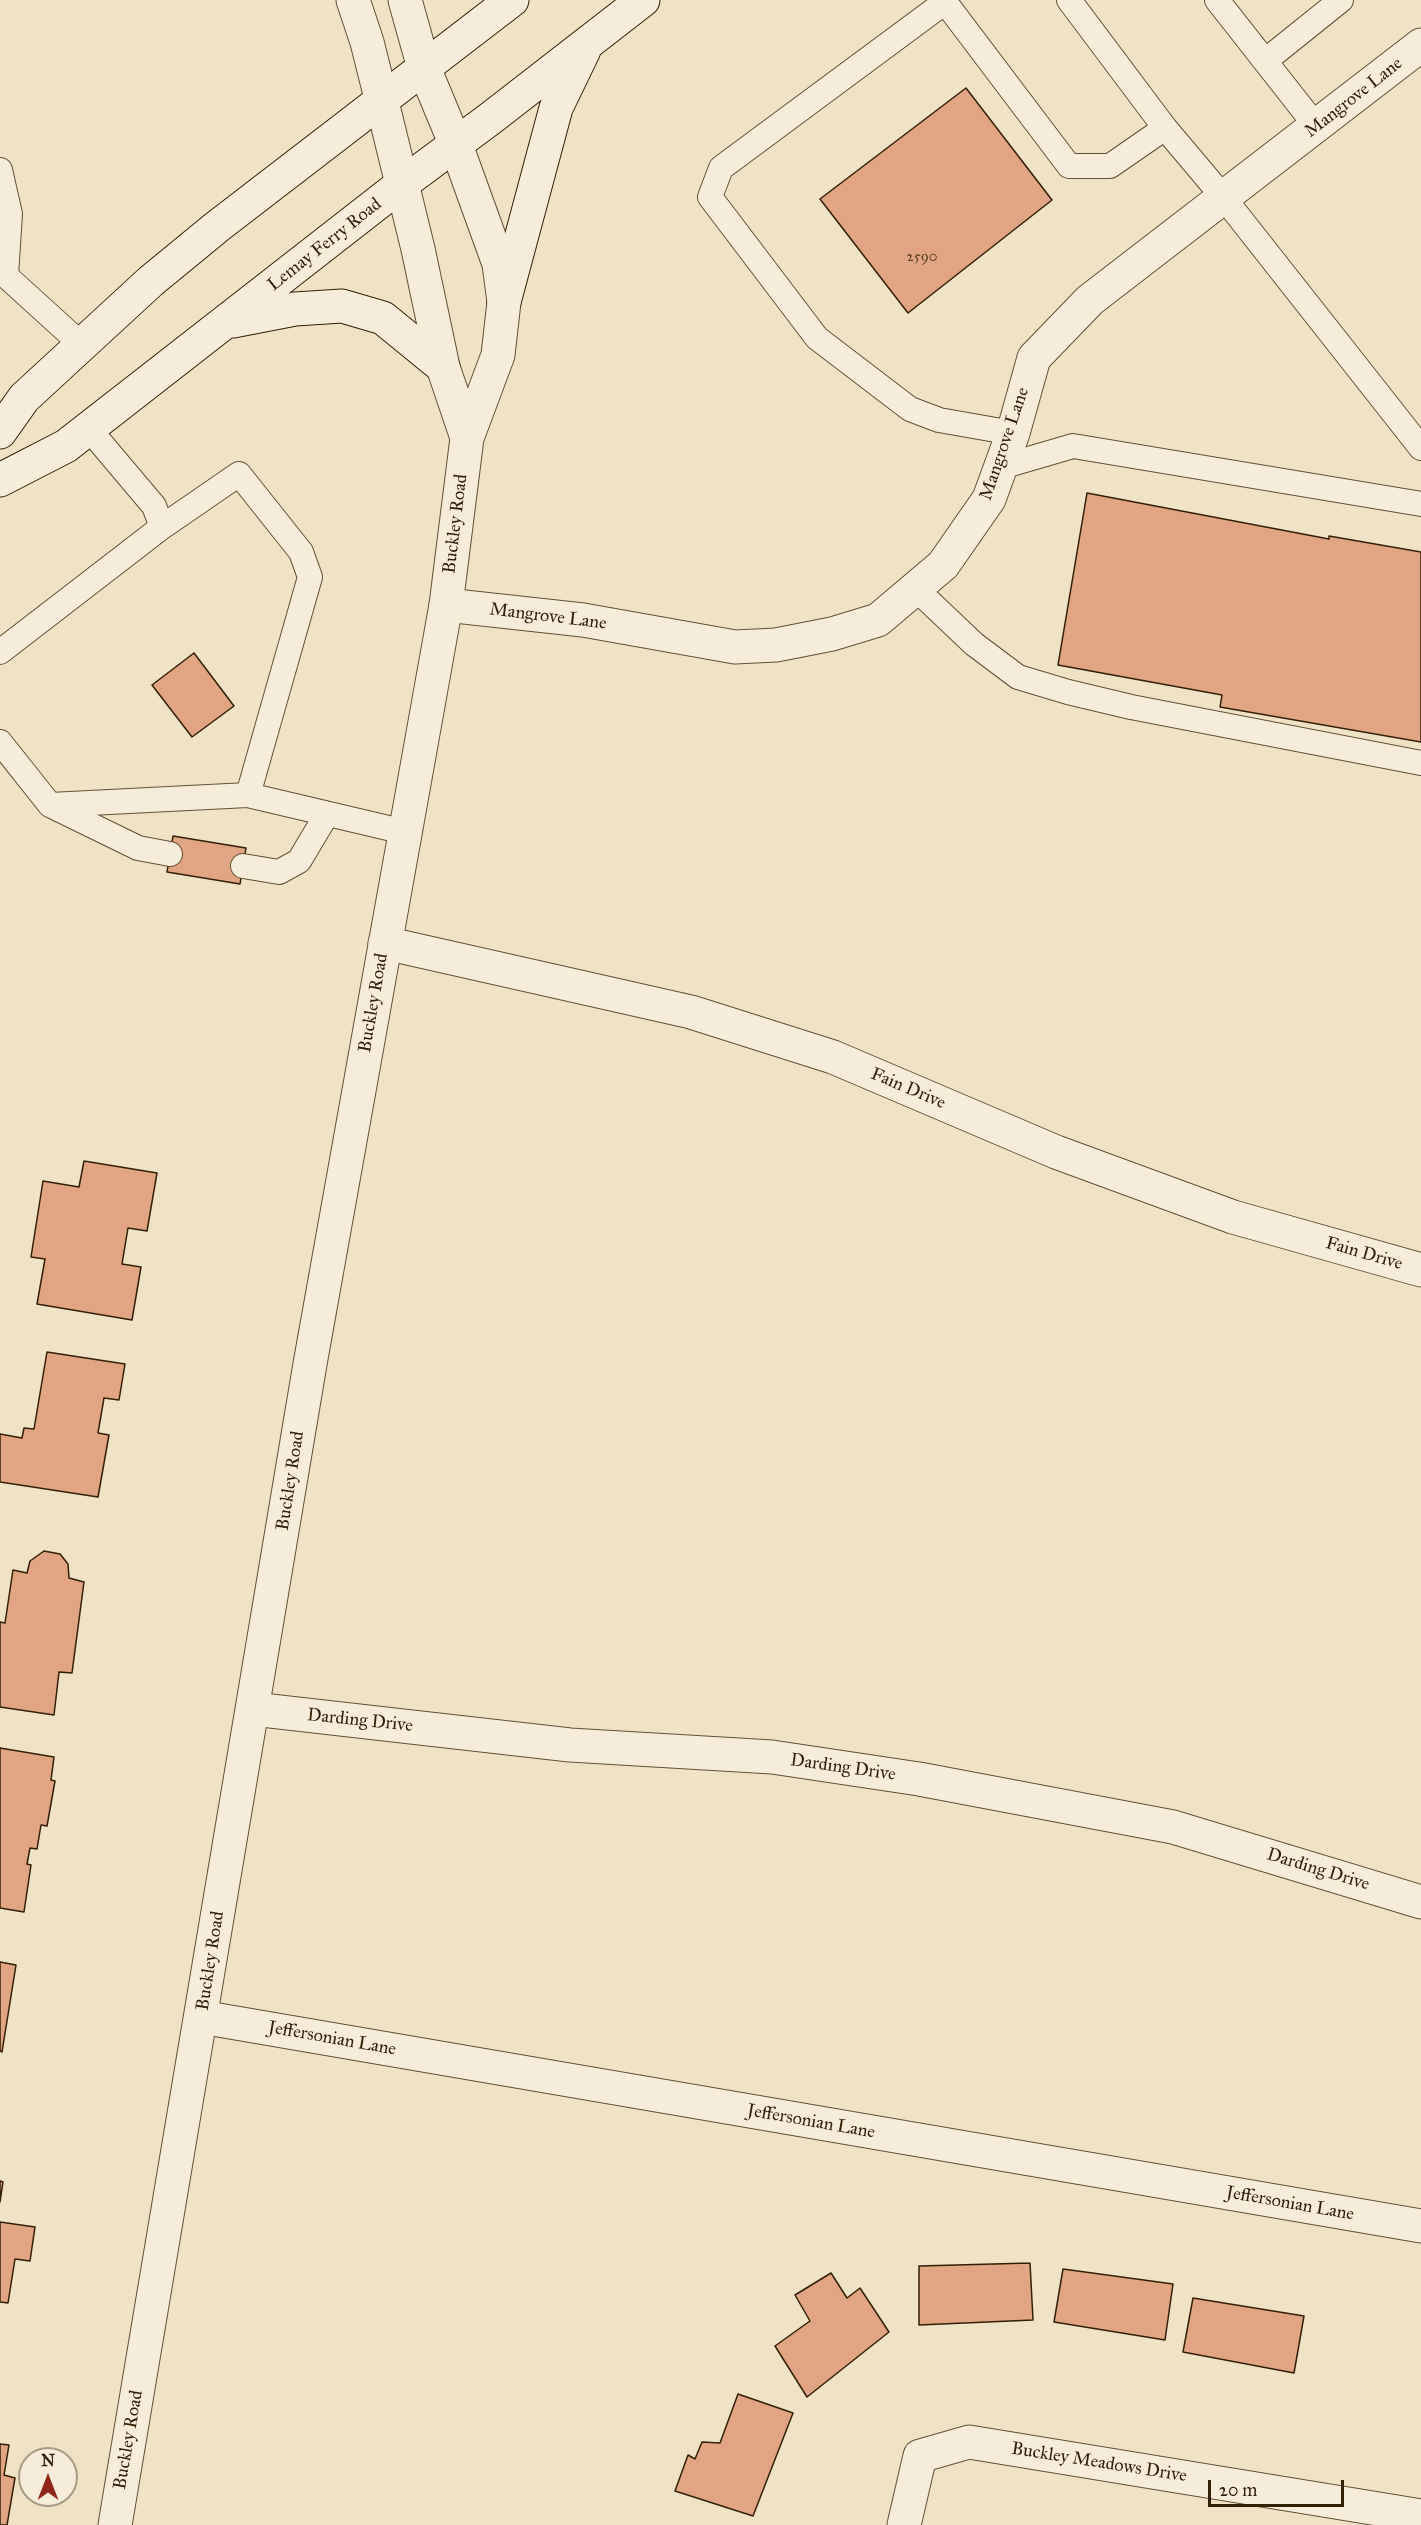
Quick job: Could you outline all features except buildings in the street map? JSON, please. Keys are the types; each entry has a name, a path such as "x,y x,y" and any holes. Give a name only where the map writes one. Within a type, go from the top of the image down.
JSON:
{"street":[{"name":"Buckley Road","path":"353,0 367,42 421,258 443,367 467,438"},
{"name":"Buckley Road","path":"115,2525 310,1364 446,605 467,438 498,355 504,302 499,264 456,145 424,69 405,0"},
{"path":"0,432 24,399 152,281 218,226 512,0"},
{"name":"Lemay Ferry Road","path":"0,480 66,446 89,429 402,184 643,0"},
{"path":"504,302 556,108 587,44"},
{"name":"Mangrove Lane","path":"446,605 583,620 735,647 776,645 832,634 878,620 943,565 989,499 1012,433 1034,358 1090,300 1421,45"},
{"path":"225,323 295,309 342,306 383,318 443,367"},
{"name":"Fain Drive","path":"385,943 713,1018 833,1057 1056,1152 1233,1217 1421,1270"},
{"name":"Darding Drive","path":"253,1709 570,1745 772,1757 919,1779 1173,1827 1421,1902"},
{"name":"Jeffersonian Lane","path":"201,2017 1421,2226"},
{"name":"Buckley Meadows Drive","path":"904,2525 920,2456 969,2442 1421,2516"}],"lane":[{"path":"1069,0 1165,128 1224,198 1421,448"},
{"path":"1217,0 1316,126"},
{"path":"1265,61 1341,0"},
{"path":"1012,433 939,420 910,409 817,338 710,197 721,168 945,2 1069,166 1110,166 1165,128"},
{"path":"0,170 10,214 3,277 82,345"},
{"path":"89,429 154,506 162,527"},
{"path":"1001,467 1073,446 1421,504"},
{"path":"0,652 162,527 239,474 301,552 310,577 248,795"},
{"path":"916,589 974,644 1018,677 1131,707 1421,763"},
{"path":"0,742 50,805 138,848 170,854"},
{"path":"50,805 248,795 405,832"},
{"path":"243,866 279,872 299,861 327,814"}]}
